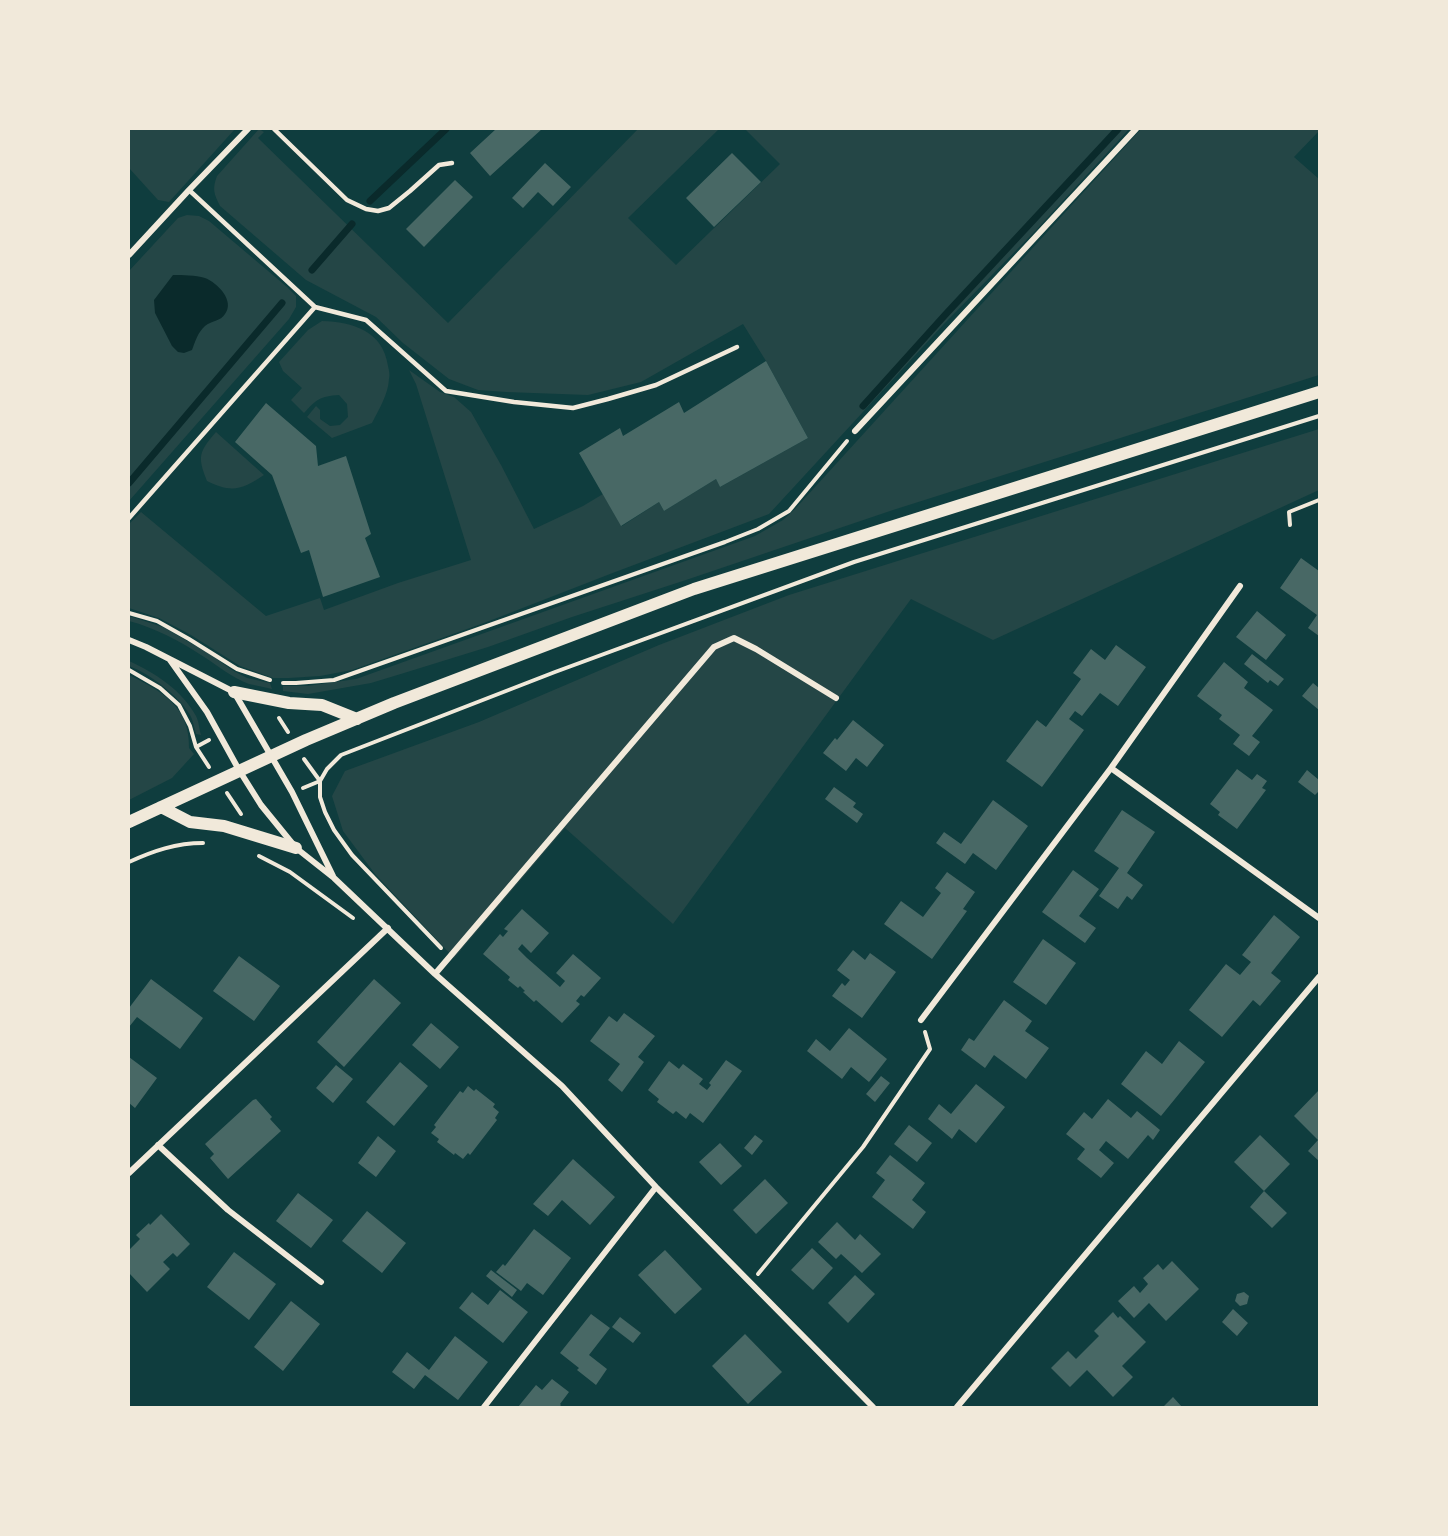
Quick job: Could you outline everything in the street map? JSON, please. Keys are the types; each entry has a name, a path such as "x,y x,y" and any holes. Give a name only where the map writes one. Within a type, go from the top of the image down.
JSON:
{"main road":[{"path":"129,822 270,756 394,703 694,589 1319,392"},
{"path":"234,692 289,702 322,705 357,719"},
{"path":"161,807 190,822 224,826 296,849"}],"street":[{"path":"129,255 248,129"},
{"path":"855,431 1136,129"},
{"path":"921,1020 1111,768 1240,586"},
{"path":"435,974 714,647 734,638 836,698"},
{"path":"129,640 234,692 292,792 334,878"},
{"path":"170,660 207,712 261,805 296,849 334,878 435,974 562,1086 656,1187 873,1407"},
{"path":"1111,768 1319,918"},
{"path":"129,1173 388,928"},
{"path":"957,1407 1319,977"},
{"path":"158,1145 228,1210 321,1282"},
{"path":"484,1407 656,1187"}],"lane":[{"path":"274,129 347,200 366,209 378,211 389,208 439,165 452,163"},
{"path":"189,190 315,307 366,320 446,391 514,402 573,408 657,384 737,348"},
{"path":"129,518 315,307"}],"path":[{"path":"449,957 352,855 334,830 325,812 320,781 327,769 342,755 555,672 854,562 1319,416"},
{"path":"129,613 157,621 237,669 258,677 296,683 334,680 758,529 789,511 855,431"},
{"path":"1290,525 1289,512 1319,500"},
{"path":"129,670 160,688 179,705 190,726 196,747 241,814"},
{"path":"196,747 219,735"},
{"path":"292,792 320,781"},
{"path":"236,830 241,814 261,805"},
{"path":"129,862 154,850 189,843 210,842"},
{"path":"253,854 290,872 378,938"},
{"path":"750,1283 863,1148 930,1049 921,1020"}],"shaded area":[{"path":"129,129 235,129 169,202 158,200 129,168"},
{"path":"259,129 264,132 258,138 448,323 638,129 719,129 628,218 676,265 780,164 745,129 1129,129 1038,228 944,324 769,514 484,623 352,670 320,676 273,678 240,666 159,618 129,608 129,524 141,512 266,616 320,598 324,610 471,560 416,384 409,370 440,392 454,397 471,412 534,529 603,494 622,526 659,502 664,511 716,479 720,487 808,438 743,324 641,382 588,395 478,390 449,379 403,343 376,317 306,280 220,206 214,191 217,176"},
{"path":"1141,129 1319,129 1294,157 1319,179 1319,375 893,510 488,647 404,673 371,683 308,694 283,691 283,686 307,686 356,679 755,536 783,520"},
{"path":"187,215 199,216 209,221 287,287 296,296 296,307 289,319 129,501 129,271 178,218"},
{"path":"173,275 197,276 210,280 224,293 228,304 228,309 223,316 205,326 192,350 184,353 178,352 172,346 155,313 154,300"},
{"path":"322,321 355,326 373,337 385,354 389,372 385,396 372,423 332,438 307,417 316,406 320,410 320,419 330,426 340,425 348,417 347,404 339,395 327,396 315,402 304,413 291,400 302,388 283,371 279,362 308,330"},
{"path":"1319,429 1319,490 993,640 911,599 673,924 565,828 454,958 375,874 343,831 332,796 345,771 479,722 659,645 789,595"},
{"path":"216,432 264,475 243,487 236,488 223,487 207,481 201,455"},
{"path":"129,616 163,627 247,678 270,683 272,689 242,681 175,639 129,621"},
{"path":"129,661 176,690 196,716 201,735 196,734 191,717 179,700 155,680 129,666"},
{"path":"129,675 152,687 172,702 185,722 189,748 194,754 172,778 129,800"}],"building":[{"path":"496,129 542,129 490,176 470,153"},
{"path":"732,153 761,182 714,227 686,198"},
{"path":"545,163 571,187 553,206 538,192 523,208 512,198"},
{"path":"455,180 473,197 424,247 406,229"},
{"path":"766,361 808,438 720,487 716,479 664,511 659,502 621,526 579,453 620,428 623,436 679,402 684,413"},
{"path":"266,403 316,446 318,466 346,456 371,534 365,538 380,577 323,597 309,550 301,553 272,475 235,442"},
{"path":"1301,558 1319,571 1319,636 1308,628 1317,615 1280,588"},
{"path":"1257,611 1286,635 1266,660 1236,637"},
{"path":"1116,645 1146,667 1118,706 1100,693 1082,716 1075,711 1069,719 1084,730 1042,787 1006,761 1037,720 1046,727 1081,679 1073,673 1091,649 1105,660"},
{"path":"1252,654 1284,679 1278,686 1270,680 1268,683 1244,664"},
{"path":"1224,662 1248,682 1244,688 1273,710 1252,736 1260,742 1249,756 1233,744 1240,735 1219,719 1222,715 1197,696"},
{"path":"1313,683 1319,688 1319,710 1302,696"},
{"path":"853,720 884,745 867,767 856,758 846,771 823,753"},
{"path":"1237,769 1252,780 1257,774 1267,781 1262,788 1266,790 1237,829 1218,815 1220,812 1210,804"},
{"path":"1307,770 1319,780 1319,791 1315,795 1298,782"},
{"path":"834,787 856,803 853,807 863,814 857,823 825,799"},
{"path":"993,800 1028,826 996,870 973,853 965,864 936,843 944,832 961,844"},
{"path":"1122,810 1155,832 1127,873 1143,885 1132,900 1127,896 1118,909 1099,896 1119,868 1094,851"},
{"path":"1073,870 1099,889 1079,916 1096,928 1085,943 1042,912"},
{"path":"947,872 975,892 963,909 967,911 932,959 884,924 901,901 923,917 941,893 935,888"},
{"path":"522,909 549,933 531,953 522,944 518,949 560,987 565,981 556,973 573,954 601,978 584,997 581,995 576,1001 580,1004 562,1023 536,1000 534,1002 520,986 518,988 508,980 510,977 483,954 500,934 503,937 508,931 504,929"},
{"path":"1274,915 1300,937 1271,973 1281,981 1260,1006 1253,1000 1222,1037 1189,1010 1226,964 1240,975 1251,962 1242,955"},
{"path":"1043,939 1076,963 1046,1005 1013,982"},
{"path":"853,950 865,960 870,953 896,972 862,1018 832,996 842,983 845,986 850,980 837,970"},
{"path":"239,956 280,986 254,1021 213,991"},
{"path":"151,979 203,1018 180,1049 137,1017 129,1027 129,1008"},
{"path":"374,979 401,1003 344,1067 317,1042"},
{"path":"1004,1000 1032,1021 1025,1031 1049,1048 1026,1079 994,1055 985,1068 961,1050 969,1038 974,1041"},
{"path":"624,1013 655,1036 638,1057 644,1062 622,1092 608,1080 620,1064 590,1041 609,1016 617,1022"},
{"path":"431,1023 459,1047 440,1069 412,1045"},
{"path":"849,1028 887,1059 869,1082 851,1067 842,1079 807,1051 816,1039 830,1051"},
{"path":"1179,1041 1205,1062 1161,1116 1121,1084 1146,1051 1162,1064"},
{"path":"129,1057 157,1078 135,1108 129,1103"},
{"path":"726,1060 742,1071 703,1123 690,1113 686,1119 676,1111 673,1114 657,1102 659,1099 648,1090 669,1061 679,1069 683,1064 703,1079 699,1084 707,1090 711,1085 709,1083"},
{"path":"400,1062 428,1086 394,1126 366,1102"},
{"path":"336,1065 353,1079 333,1103 316,1088"},
{"path":"881,1076 890,1083 875,1102 866,1094"},
{"path":"976,1084 1005,1107 976,1143 959,1129 952,1139 928,1119 939,1104 951,1114"},
{"path":"468,1086 474,1091 476,1089 495,1104 493,1107 499,1112 495,1118 497,1120 470,1155 468,1153 463,1159 437,1142 439,1139 431,1133 436,1127 434,1125 460,1091 463,1093"},
{"path":"1319,1090 1319,1161 1308,1151 1318,1140 1294,1116"},
{"path":"256,1099 281,1131 228,1179 210,1158 214,1154 205,1144"},
{"path":"1108,1099 1131,1118 1137,1111 1160,1130 1153,1140 1148,1135 1128,1159 1106,1141 1099,1150 1114,1163 1101,1178 1077,1159 1085,1149 1066,1134 1084,1112 1092,1119"},
{"path":"909,1125 932,1143 917,1162 894,1144"},
{"path":"755,1135 763,1141 752,1155 744,1148"},
{"path":"1260,1135 1290,1164 1264,1191 1234,1162"},
{"path":"378,1136 396,1151 376,1177 358,1163"},
{"path":"720,1143 742,1166 721,1185 699,1162"},
{"path":"890,1155 925,1183 912,1200 926,1212 913,1229 872,1197 885,1180 876,1173"},
{"path":"573,1159 615,1197 590,1225 562,1200 548,1216 533,1204"},
{"path":"765,1179 788,1203 756,1234 733,1210"},
{"path":"1264,1191 1287,1213 1272,1228 1250,1207"},
{"path":"298,1193 333,1220 311,1248 276,1221"},
{"path":"367,1211 406,1243 382,1273 342,1241"},
{"path":"161,1214 190,1244 177,1257 173,1253 163,1262 170,1269 147,1292 129,1273 129,1250 140,1239 136,1235"},
{"path":"837,1222 855,1240 860,1234 881,1254 862,1273 841,1254 836,1259 818,1242"},
{"path":"534,1229 571,1258 543,1295 527,1283 521,1291 496,1272 503,1264 505,1266"},
{"path":"812,1248 833,1268 813,1290 791,1270"},
{"path":"665,1250 702,1289 675,1314 638,1275"},
{"path":"234,1252 276,1284 249,1320 207,1287"},
{"path":"1172,1261 1199,1289 1166,1321 1149,1303 1134,1318 1118,1301 1134,1286 1140,1293 1148,1284 1143,1278 1158,1264 1163,1270"},
{"path":"491,1270 517,1290 512,1297 486,1276"},
{"path":"855,1275 875,1294 848,1323 828,1303"},
{"path":"500,1290 528,1312 503,1343 459,1308 472,1292 488,1305"},
{"path":"1244,1292 1249,1296 1247,1304 1240,1306 1235,1301 1237,1294"},
{"path":"291,1301 320,1324 283,1371 254,1347"},
{"path":"1233,1309 1248,1323 1237,1336 1222,1322"},
{"path":"1113,1312 1146,1342 1122,1366 1133,1377 1113,1397 1087,1370 1070,1387 1051,1368 1068,1351 1076,1359 1099,1336 1094,1331"},
{"path":"591,1314 610,1328 589,1355 607,1369 596,1385 560,1353"},
{"path":"620,1317 641,1333 633,1343 612,1327"},
{"path":"745,1334 782,1372 748,1404 712,1366"},
{"path":"455,1336 488,1362 458,1400 425,1375 414,1389 392,1372 407,1352 429,1370"},
{"path":"552,1379 569,1392 559,1407 518,1407 536,1385 542,1390"},
{"path":"1173,1397 1182,1407 1163,1407"}],"waterway":[{"path":"370,201 446,129"},
{"path":"863,406 1118,129"},
{"path":"312,270 352,224"},
{"path":"129,483 282,303"}]}
